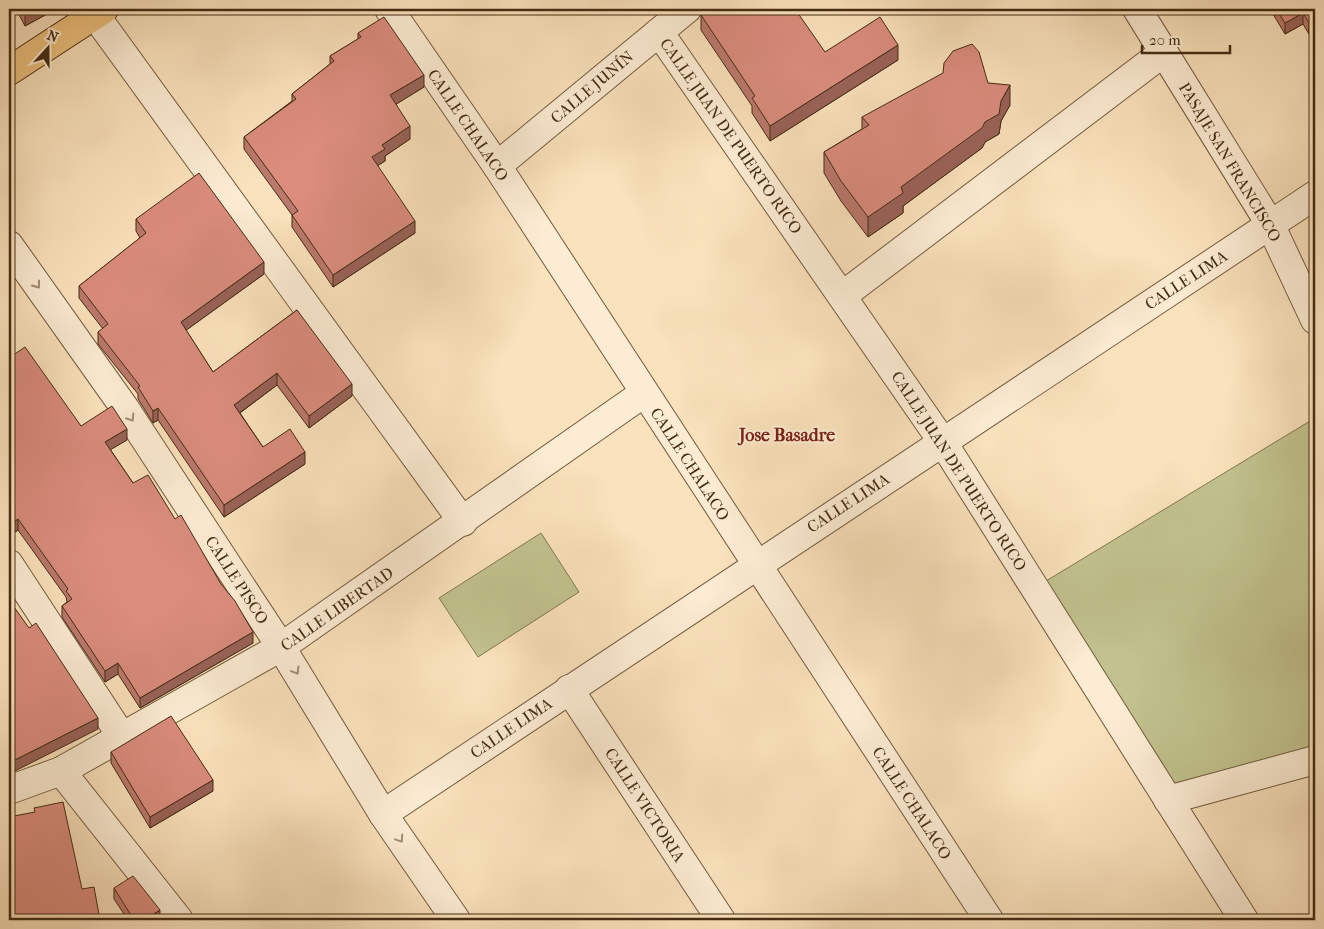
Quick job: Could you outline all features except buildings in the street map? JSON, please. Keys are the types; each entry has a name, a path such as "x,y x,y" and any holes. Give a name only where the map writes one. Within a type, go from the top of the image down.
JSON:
{"main road":[{"path":"9,71 99,12"}],"street":[{"name":"CALLE CHALACO","path":"389,9 497,166 755,565 989,920"},
{"name":"CALLE JUNÍN","path":"497,166 687,9"},
{"name":"PASAJE SAN FRANCISCO","path":"1137,9 1270,224 1315,320"},
{"path":"99,12 462,522"},
{"name":"CALLE JUAN DE PUERTO RICO","path":"659,32 942,442 1244,920"},
{"path":"842,296 1164,52"},
{"name":"CALLE LIMA","path":"383,814 755,565 1315,195"},
{"name":"CALLE PISCO","path":"9,245 124,407 281,647 383,814 456,920"},
{"name":"CALLE LIBERTAD","path":"9,790 62,770 281,647 644,393"},
{"path":"9,564 122,736"},
{"name":"CALLE VICTORIA","path":"569,689 721,920"},
{"path":"1168,800 1315,760"},
{"path":"62,770 179,920"}],"green space":[{"path":"1315,418 1315,746 1175,785 1046,581"},
{"path":"541,533 579,592 478,657 439,598"}],"district":[{"name":"Jose Basadre","path":"787,435"}]}
